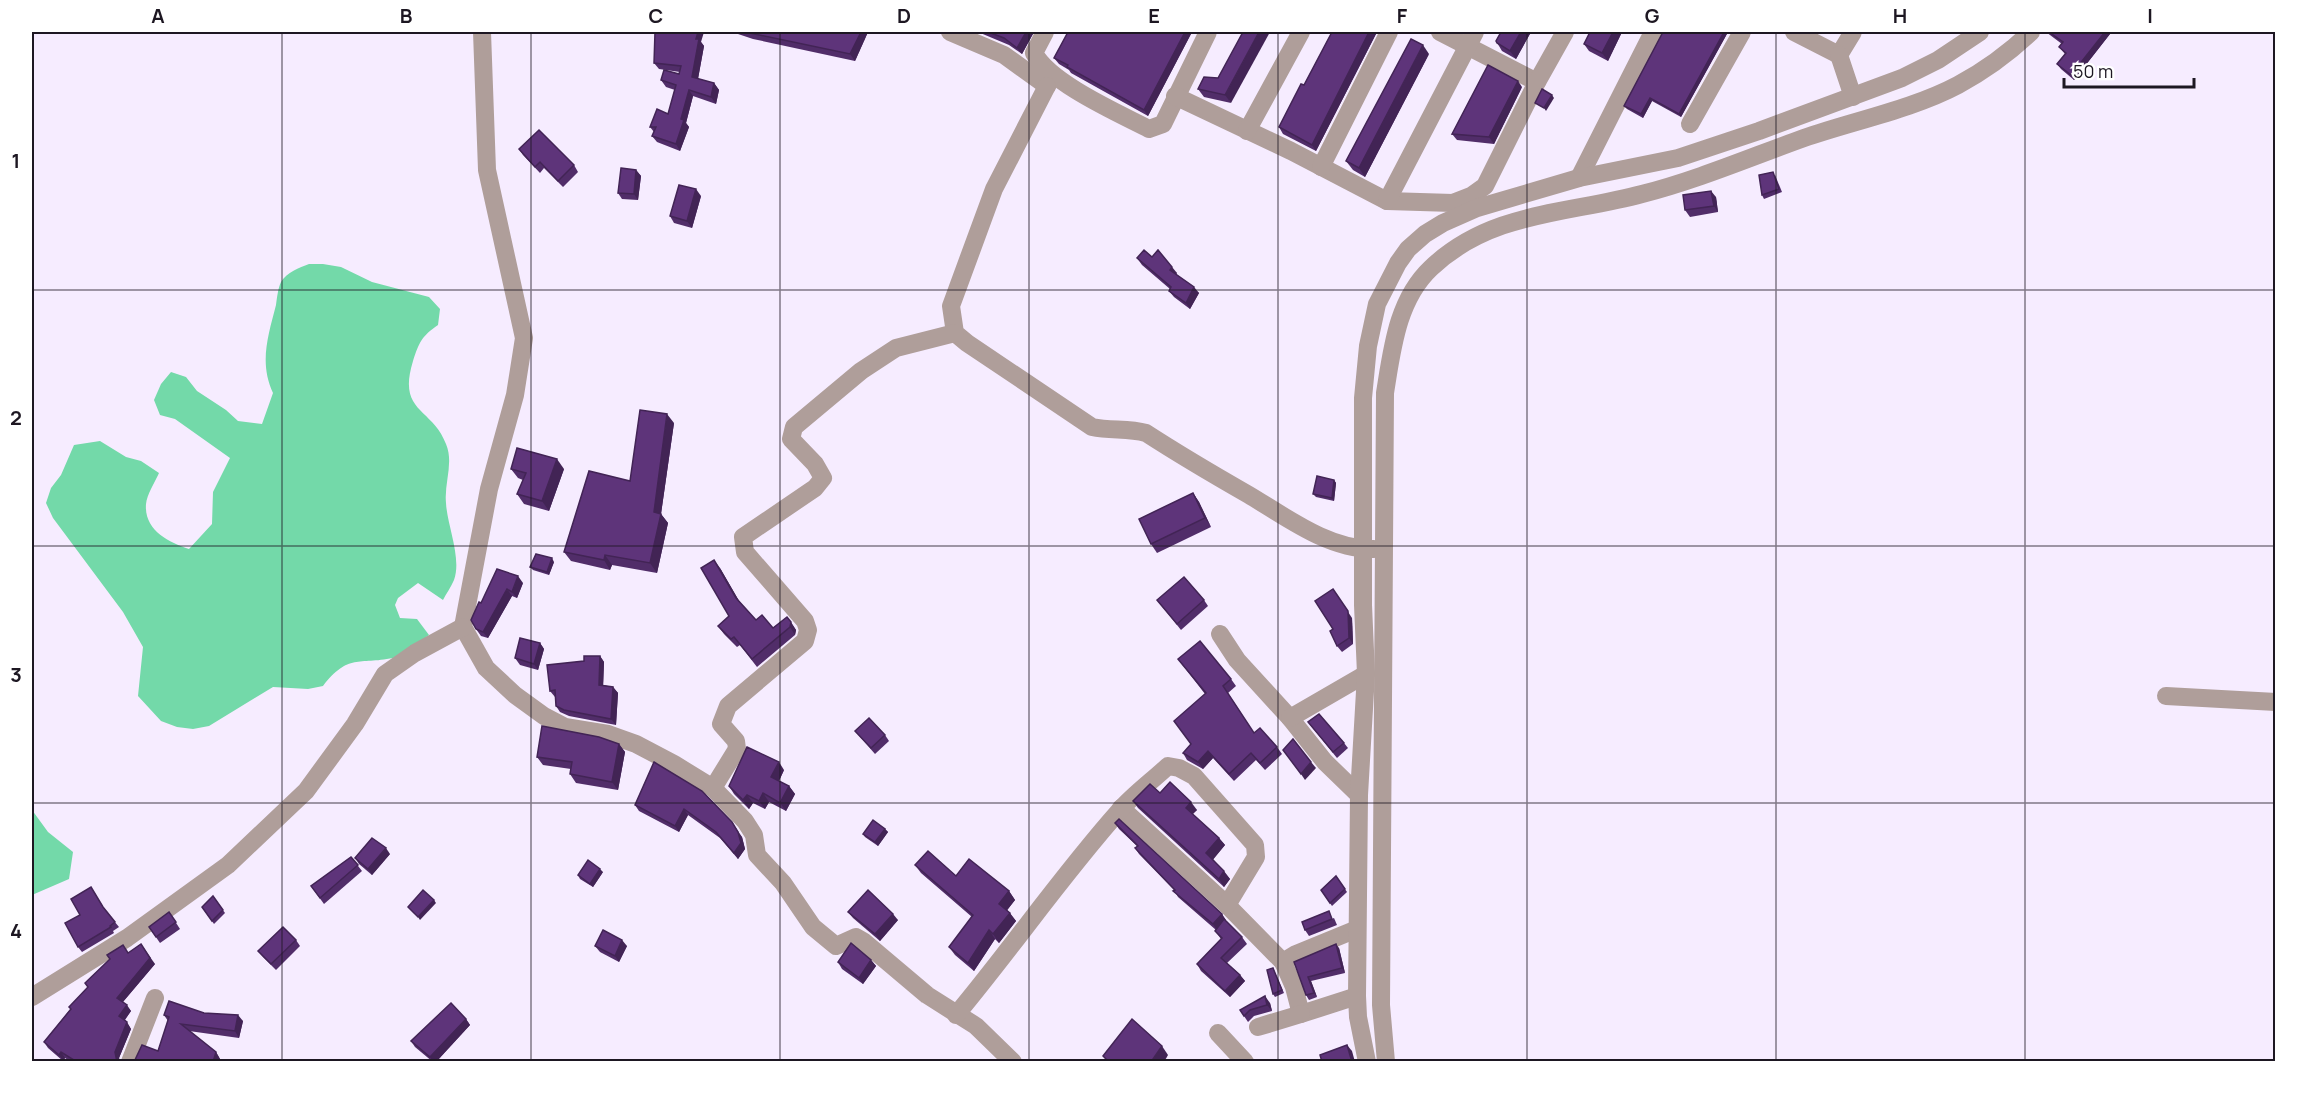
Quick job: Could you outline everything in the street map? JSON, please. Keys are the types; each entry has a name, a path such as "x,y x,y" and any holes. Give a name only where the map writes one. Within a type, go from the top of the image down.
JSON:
{"street":[{"path":"482,32 488,170 524,339 515,395 489,489 464,627 486,668 515,695 544,717 565,727 608,734 636,744 713,788 745,821 754,835 757,855 783,883 813,927 836,946 856,938 863,940 927,995 976,1026 1012,1062"},
{"path":"1044,32 1034,53 1050,80"},
{"path":"956,33 1149,129 1164,124 1175,96 1208,32"},
{"path":"1247,132 1301,32"},
{"path":"1321,167 1389,32"},
{"path":"1440,32 1472,39 1537,82"},
{"path":"1175,96 1387,201 1453,203 1471,196 1485,186 1565,32"},
{"path":"1579,178 1653,32"},
{"path":"1690,124 1742,32"},
{"path":"1794,32 1839,55 1853,97"},
{"path":"1839,55 1853,32"},
{"path":"1386,1062 1381,1005 1374,549 1364,398 1368,346 1377,304 1398,263 1408,249 1425,234 1477,208 1579,178 1678,158 1853,97 1902,78 1938,60 1980,32"},
{"path":"1366,1062 1357,996 1359,795 1385,393 1393,343 1407,301 1430,268 1448,254 1468,241 1512,222 1554,210 1641,195 1845,124 1917,102 1958,85 1995,61 2031,32"},
{"path":"1387,201 1472,39"},
{"path":"1050,80 994,189 951,306 956,333 968,344 1092,427 1107,430 1132,429 1146,433 1309,531 1347,546 1374,549"},
{"path":"713,788 737,749 736,741 721,724 728,706 805,641 808,630 805,621 745,552 743,537 815,488 823,478 815,464 791,439 794,427 861,371 896,348 956,333"},
{"path":"32,997 128,938 228,865 306,791 355,724 385,674 415,653 464,627"},
{"path":"1220,634 1238,660 1290,718 1325,762 1359,795"},
{"path":"1290,718 1366,674"},
{"path":"2166,696 2276,702"},
{"path":"956,1015 1121,808 1168,766 1179,768 1194,776 1256,849 1256,857 1227,905"},
{"path":"1121,808 1227,905 1283,962 1294,987 1300,1014"},
{"path":"1283,962 1296,954 1357,929"},
{"path":"1258,1027 1357,996"},
{"path":"130,1062 155,998"},
{"path":"1218,1033 1245,1062"}],"green space":[{"path":"309,264 341,267 372,282 429,297 440,309 438,325 425,336 417,349 409,378 409,391 418,408 440,432 448,451 446,503 455,552 454,580 443,600 418,583 398,598 395,605 400,618 417,619 429,635 402,655 347,664 323,686 308,689 273,687 209,726 193,729 177,727 161,721 138,696 143,647 123,612 53,518 46,503 51,488 61,475 74,445 100,441 126,457 141,461 159,473 149,492 146,504 149,521 153,528 166,539 189,549 212,524 213,492 230,458 175,419 160,415 154,400 161,384 171,372 186,377 197,391 238,421 262,424 273,393 266,371 266,349 279,287 286,276"},
{"path":"32,810 48,832 73,852 69,879 32,895"}],"building":[{"path":"655,32 698,32 696,39 699,39 692,77 714,83 711,97 689,90 681,119 684,120 676,144 652,136 656,127 650,127 657,109 668,114 676,85 661,80 664,70 679,74 681,66 654,63"},
{"path":"745,32 861,32 850,54"},
{"path":"988,32 1026,32 1017,48 1004,38"},
{"path":"1068,32 1185,32 1144,110 1054,58"},
{"path":"1243,32 1259,32 1225,95 1198,89 1204,77 1218,78"},
{"path":"1332,32 1369,32 1312,145 1279,127"},
{"path":"1501,32 1521,32 1510,51 1496,41"},
{"path":"1590,32 1613,32 1602,53 1584,44"},
{"path":"1663,32 1724,32 1679,114 1650,98 1641,114 1624,106"},
{"path":"2049,32 2105,32 2071,75 2057,64 2066,53 2059,47 2063,42"},
{"path":"1411,39 1423,45 1359,168 1346,161"},
{"path":"1488,65 1518,81 1489,137 1452,134"},
{"path":"1542,89 1552,95 1544,108 1535,103"},
{"path":"539,130 574,165 558,181 540,162 535,167 519,149"},
{"path":"621,168 636,170 634,194 618,193"},
{"path":"1773,172 1779,189 1762,195 1759,175"},
{"path":"679,185 696,189 687,221 670,216"},
{"path":"1711,191 1714,206 1685,210 1683,195"},
{"path":"1144,250 1152,257 1158,250 1172,267 1170,270 1194,287 1186,303 1169,291 1171,287 1137,258"},
{"path":"640,410 667,414 654,512 661,514 650,563 605,555 604,560 564,552 589,471 630,481"},
{"path":"517,448 557,459 542,501 517,494 526,473 511,469"},
{"path":"1317,476 1334,480 1332,498 1313,494"},
{"path":"1193,493 1205,518 1151,544 1139,519"},
{"path":"536,554 552,558 547,572 530,567"},
{"path":"714,560 736,598 756,620 762,615 773,628 787,617 791,622 790,627 752,659 734,637 731,639 718,626 729,616 701,568"},
{"path":"497,569 518,576 512,592 507,589 483,632 476,629 471,620"},
{"path":"1184,577 1204,600 1177,624 1157,600"},
{"path":"1333,589 1348,611 1349,638 1337,646 1330,631 1333,629 1315,601"},
{"path":"520,638 540,643 534,664 515,658"},
{"path":"1200,641 1231,679 1223,686 1254,733 1260,728 1277,747 1260,763 1251,753 1229,774 1208,751 1198,762 1183,753 1191,744 1174,721 1206,693 1178,659"},
{"path":"584,656 600,656 599,685 613,687 611,719 564,710 556,706 555,690 550,691 547,665 584,661"},
{"path":"1319,714 1344,743 1333,752 1308,722"},
{"path":"869,718 885,735 871,748 855,731"},
{"path":"542,726 599,737 619,744 612,782 570,774 572,762 537,757"},
{"path":"1293,739 1311,762 1301,774 1283,750"},
{"path":"747,747 779,762 771,777 789,786 780,803 763,793 759,801 747,795 743,800 729,786"},
{"path":"654,762 702,791 732,822 741,843 734,853 716,832 684,809 675,826 635,805"},
{"path":"1170,782 1191,802 1186,808 1219,838 1206,853 1224,871 1219,879 1133,801 1150,784 1160,793"},
{"path":"1119,819 1222,914 1213,924 1173,891 1175,890 1135,848 1138,846 1115,823"},
{"path":"873,820 885,829 875,842 863,834"},
{"path":"372,838 386,848 368,869 355,858"},
{"path":"928,851 956,876 969,859 1009,891 999,904 1010,913 993,934 989,930 968,963 949,947 973,915 915,865"},
{"path":"351,857 358,865 320,898 311,886"},
{"path":"588,860 600,869 590,884 578,875"},
{"path":"1336,876 1345,889 1330,903 1321,890"},
{"path":"91,887 115,922 111,927 78,947 65,923 80,915 71,899"},
{"path":"423,890 434,900 418,917 408,907"},
{"path":"868,890 893,914 875,934 848,912"},
{"path":"213,896 223,910 212,921 202,907"},
{"path":"1329,911 1332,919 1305,930 1302,922"},
{"path":"169,912 176,922 156,937 149,927"},
{"path":"1224,919 1242,937 1221,958 1240,975 1225,991 1197,964 1222,938 1215,931"},
{"path":"283,927 296,940 271,964 258,951"},
{"path":"603,930 622,940 615,956 595,946"},
{"path":"851,943 871,960 859,978 838,962"},
{"path":"141,944 150,958 117,998 127,1005 119,1016 127,1022 115,1052 117,1062 77,1062 61,1052 59,1055 44,1042 71,1009 69,1007 88,987 85,983 110,959 107,955 123,945 128,953"},
{"path":"1336,944 1342,968 1308,977 1314,993 1306,995 1294,962"},
{"path":"1273,968 1282,990 1273,994 1267,970"},
{"path":"1265,996 1267,1005 1250,1010 1244,1016 1240,1010"},
{"path":"169,1001 204,1013 238,1015 235,1031 181,1024 216,1052 213,1062 134,1062 142,1045 158,1051 169,1017 164,1015"},
{"path":"451,1003 466,1019 430,1057 411,1041"},
{"path":"1132,1019 1162,1046 1151,1062 1109,1062 1103,1056"},
{"path":"1347,1045 1352,1062 1322,1062 1320,1055"}]}
